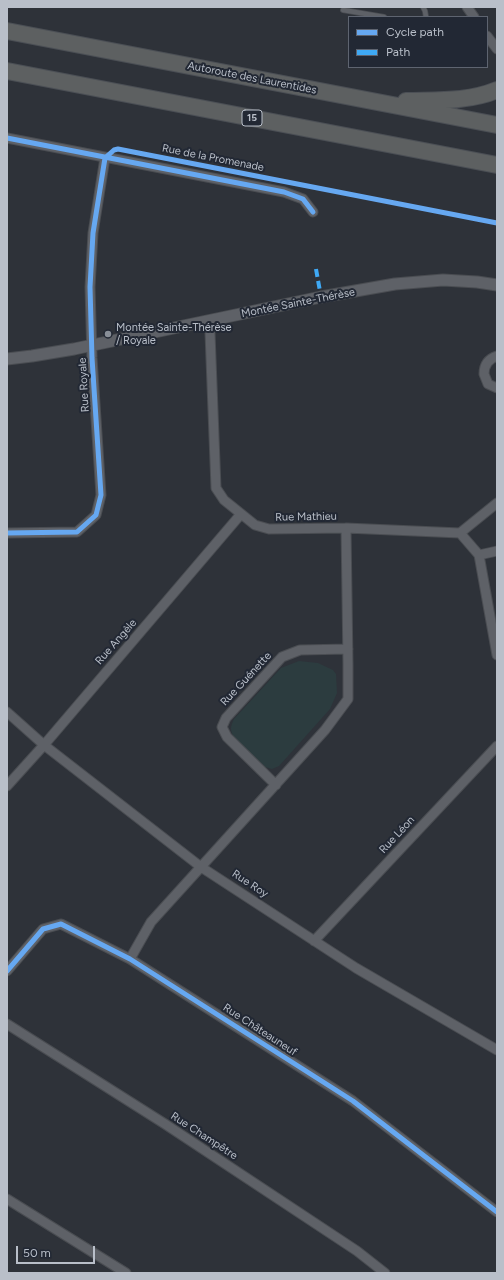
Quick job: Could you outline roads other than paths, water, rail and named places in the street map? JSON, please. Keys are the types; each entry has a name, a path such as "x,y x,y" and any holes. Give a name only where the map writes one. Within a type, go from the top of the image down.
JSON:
{"highway":[{"name":"Autoroute des Laurentides","path":"7,31 497,125"},
{"name":"15","path":"7,71 497,165"},
{"path":"375,102 464,100 497,90"}],"street":[{"path":"467,7 473,16"},
{"path":"488,37 497,49"},
{"name":"Rue de la Promenade","path":"7,138 292,194 303,199 313,212"},
{"name":"Rue Royale","path":"7,533 77,532 96,515 101,495 90,287 92,242 104,158"},
{"name":"Montée Sainte-Thérèse","path":"7,359 92,346 339,294 410,282 443,280 497,285"},
{"name":"Rue Mathieu","path":"209,321 216,488 224,500 255,525 269,529 346,528 460,533"},
{"path":"497,356 491,358 486,363 484,374 488,384 497,388"},
{"path":"497,503 460,533 479,555 497,654"},
{"name":"Rue Angèle","path":"7,786 44,745 241,514"},
{"path":"130,959 151,922 325,730 348,699 346,528"},
{"path":"479,555 497,551"},
{"name":"Rue Guénette","path":"276,785 227,738 222,728 226,718 282,657 300,650 348,649"},
{"name":"Rue Roy","path":"7,712 44,745 201,867 356,968 497,1050"},
{"name":"Rue Léon","path":"314,941 497,746"},
{"name":"Rue Châteauneuf","path":"7,970 43,928 61,924 130,959 353,1101 497,1212"},
{"name":"Rue Champêtre","path":"7,1024 165,1124 356,1251 384,1273"},
{"path":"7,1199 126,1273"}],"lane":[{"path":"343,10 378,16"}],"place":[{"name":"Montée Sainte-Thérèse / Royale","path":"108,334"}]}
